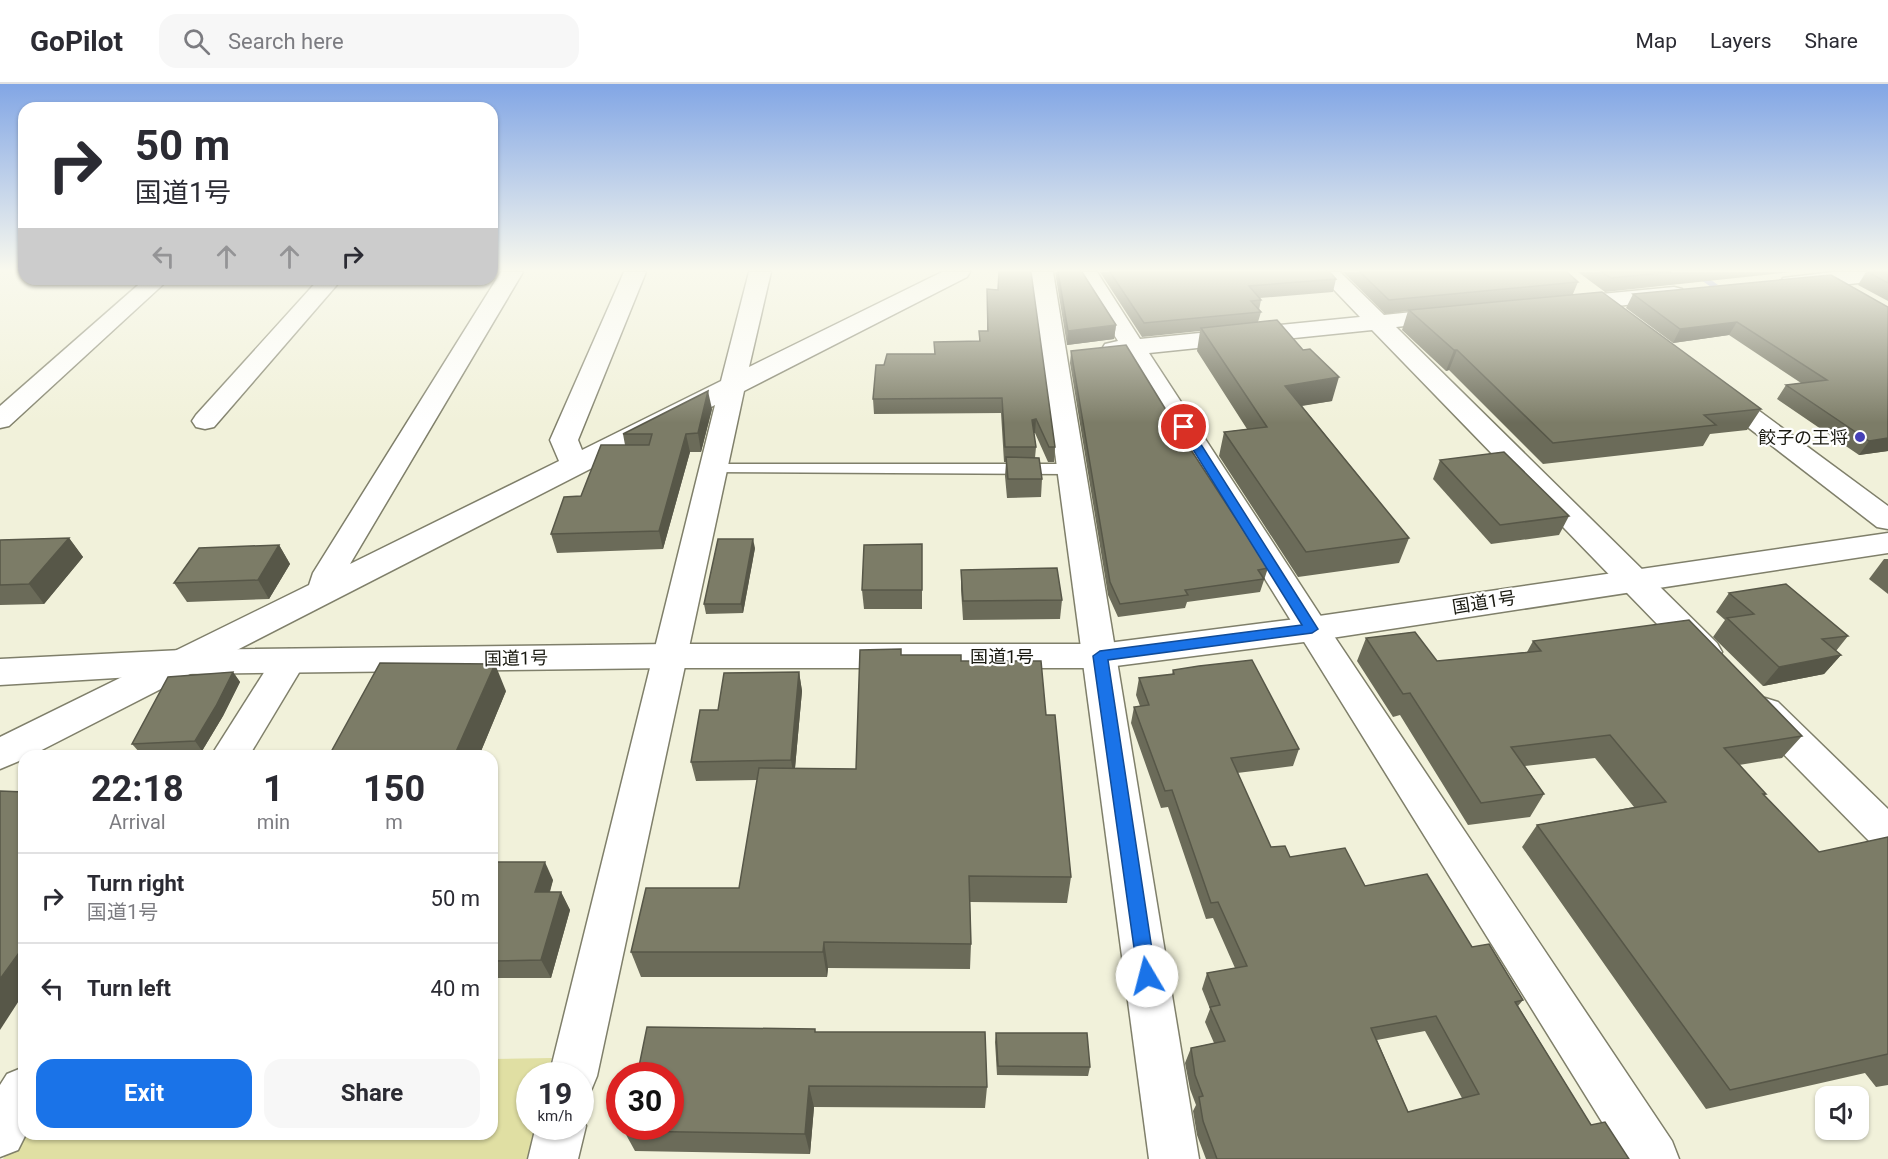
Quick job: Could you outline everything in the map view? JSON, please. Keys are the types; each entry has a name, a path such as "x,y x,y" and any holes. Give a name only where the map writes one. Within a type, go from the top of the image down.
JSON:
{"main road":[{"path":"0,420 110,322"},
{"path":"205,421 293,322"},
{"path":"322,592 329,573 482,322"},
{"path":"574,464 564,440 614,322"},
{"path":"576,1062 748,322"},
{"path":"0,754 859,322"},
{"path":"1061,322 1073,353 1070,469 1174,1159"},
{"path":"1117,322 1312,629 1654,1159"},
{"path":"1073,353 1376,322"},
{"path":"1378,322 1632,580 1888,834"},
{"path":"1701,379 1888,520"},
{"name":"国道1号","path":"0,672 182,662 670,656 1100,656 1312,629 1888,543"},
{"path":"234,750 289,661"},
{"path":"0,1132 18,1102"},
{"path":"553,1159 558,1140"}],"lane":[{"path":"713,469 1070,469"}],"shaded area":[{"path":"552,1058 551,1062 516,1062 516,1140 532,1140 527,1159 3,1159 18,1133 18,1140 498,1140 498,1059"}],"building":[{"path":"988,322 1038,322 1055,447 1049,447 1036,419 1032,420 1036,447 1005,447 1002,398 873,399 876,365 884,365 887,354 935,354 934,342 980,341 979,331 988,331"},
{"path":"1067,322 1114,322 1116,325 1068,331"},
{"path":"1279,322 1303,350 1310,349 1339,377 1285,386 1409,538 1306,552 1224,432 1267,427 1201,328"},
{"path":"1423,322 1643,322 1761,409 1704,415 1716,425 1553,443 1457,350 1454,350"},
{"path":"1671,322 1736,322 1680,329"},
{"path":"1737,322 1888,322 1888,438 1869,441 1786,385 1827,380"},
{"path":"1126,345 1268,568 1258,570 1264,579 1185,590 1188,595 1120,604 1110,582 1071,351"},
{"path":"708,391 698,433 686,434 659,531 551,534 564,497 581,496 601,445 649,445 652,434 623,434"},
{"path":"1504,452 1569,516 1500,525 1440,460"},
{"path":"1006,457 1039,458 1042,479 1008,479"},
{"path":"69,538 29,584 0,585 0,540"},
{"path":"718,539 753,539 741,604 704,604"},
{"path":"922,544 922,590 862,590 864,545"},
{"path":"279,545 258,580 174,583 199,548"},
{"path":"1057,568 1062,600 963,601 961,570"},
{"path":"1786,584 1848,636 1822,639 1841,655 1779,667 1727,618 1754,614 1729,593"},
{"path":"1689,620 1802,736 1724,748 1766,794 1763,794 1819,852 1888,837 1888,1054 1730,1090 1537,825 1666,802 1610,735 1511,747 1544,794 1481,803 1410,693 1403,694 1366,638 1415,632 1437,661 1541,651 1533,641"},
{"path":"901,649 901,655 961,655 961,661 1041,661 1046,715 1055,715 1071,877 969,876 971,944 824,942 823,952 631,952 646,888 739,888 759,768 856,769 860,650"},
{"path":"1252,660 1299,749 1231,758 1271,847 1285,846 1290,857 1345,848 1365,886 1427,874 1472,947 1489,944 1523,1000 1515,1002 1591,1125 1605,1122 1629,1159 1217,1159 1203,1121 1199,1097 1203,1096 1195,1075 1191,1048 1225,1041 1210,1007 1220,1005 1207,973 1247,966 1218,902 1211,903 1172,790 1165,791 1134,707 1149,705 1139,678 1174,674 1173,670","holes":["1436,1016 1479,1094 1408,1112 1371,1028"]},
{"path":"380,663 495,664 457,750 332,750"},
{"path":"233,672 195,741 132,744 168,677"},
{"path":"799,672 791,760 691,762 700,710 718,710 724,673"},
{"path":"0,791 18,792 18,954 0,979"},
{"path":"498,862 545,862 535,892 561,892 541,960 498,961"},
{"path":"647,1027 815,1029 815,1032 985,1032 987,1087 809,1086 805,1134 684,1132 684,1062 640,1062"},
{"path":"996,1033 1087,1033 1090,1067 998,1066"}],"place":[{"name":"餃子の王将","path":"1860,437"}],"route":[{"path":"1147,976 1100,656 1312,629 1184,427"}]}
